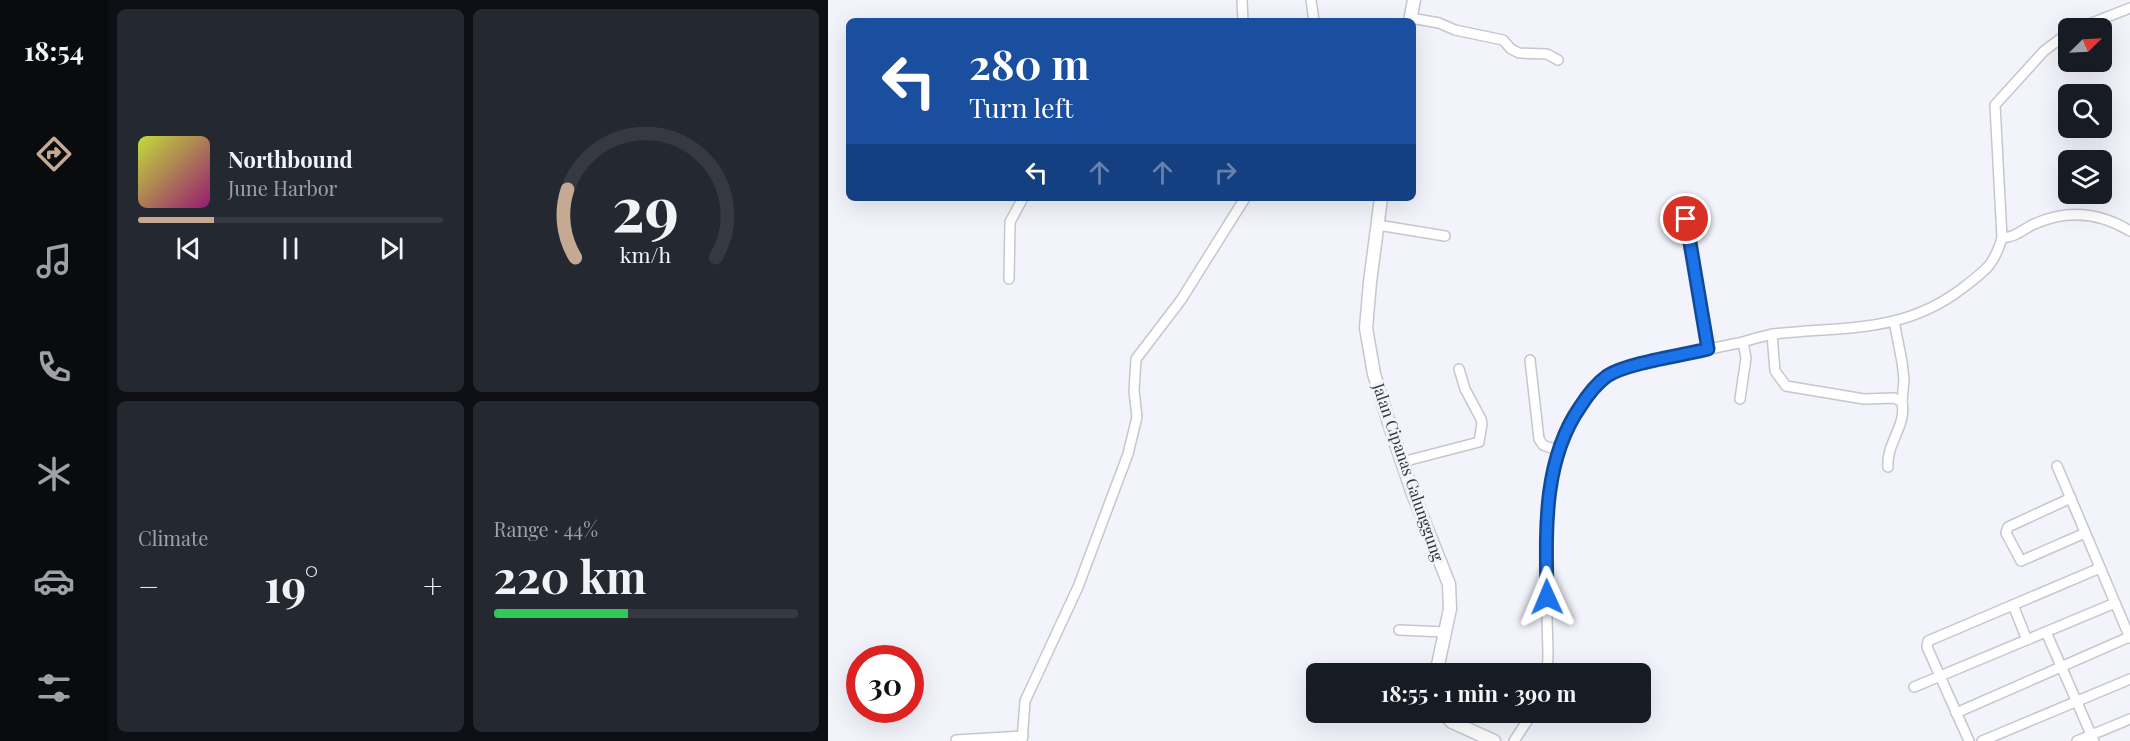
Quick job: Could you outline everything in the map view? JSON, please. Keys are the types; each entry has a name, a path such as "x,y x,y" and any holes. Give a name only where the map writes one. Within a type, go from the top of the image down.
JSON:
{"street":[{"path":"1242,0 1243,18"},
{"path":"1311,0 1314,18"},
{"path":"1411,18 1414,0"},
{"path":"2104,18 2130,8"},
{"path":"1416,20 1439,22 1455,30 1503,40 1511,49 1519,53 1546,54 1558,60"},
{"path":"1548,663 1546,539 1552,474 1568,424 1589,394 1608,375 1635,365 1772,334 1837,330 1893,321 1921,313 1943,303 1990,267 1998,253 2002,238 1995,105 2043,51 2058,40"},
{"path":"1009,279 1010,222 1021,201"},
{"path":"956,740 1022,738 1025,701 1078,587 1128,454 1137,417 1134,391 1136,360 1181,300 1243,201"},
{"name":"Jalan Cipanas Galunggung","path":"1382,201 1366,327 1374,374 1407,461 1449,584 1450,609 1438,663"},
{"path":"2002,238 2011,237 2032,226 2064,216 2101,217 2130,231"},
{"path":"1686,219 1708,349"},
{"path":"1378,225 1445,236"},
{"path":"1888,467 1888,452 1904,415 1902,402 1904,379 1893,321"},
{"path":"1772,334 1775,371 1786,386 1864,399 1894,398 1902,402"},
{"path":"1740,399 1746,358 1743,342"},
{"path":"1530,360 1539,439 1543,445 1559,451"},
{"path":"1407,461 1479,442 1481,419 1465,389 1459,369"},
{"path":"1956,713 2130,638 2057,466"},
{"path":"2071,498 2008,527 2006,533 2021,561 2085,533"},
{"path":"1969,741 1927,646 1928,641 2100,568"},
{"path":"1914,687 2115,603"},
{"path":"2013,604 2027,640"},
{"path":"1399,630 1445,632"},
{"path":"2046,632 2092,738"},
{"path":"1982,741 2130,679"},
{"path":"2077,741 2092,738 2130,719"},
{"path":"1454,723 1494,741"},
{"path":"1514,741 1526,723"}],"route":[{"path":"1547,597 1546,539 1552,474 1568,424 1589,394 1608,375 1635,365 1708,349 1686,219"}]}
